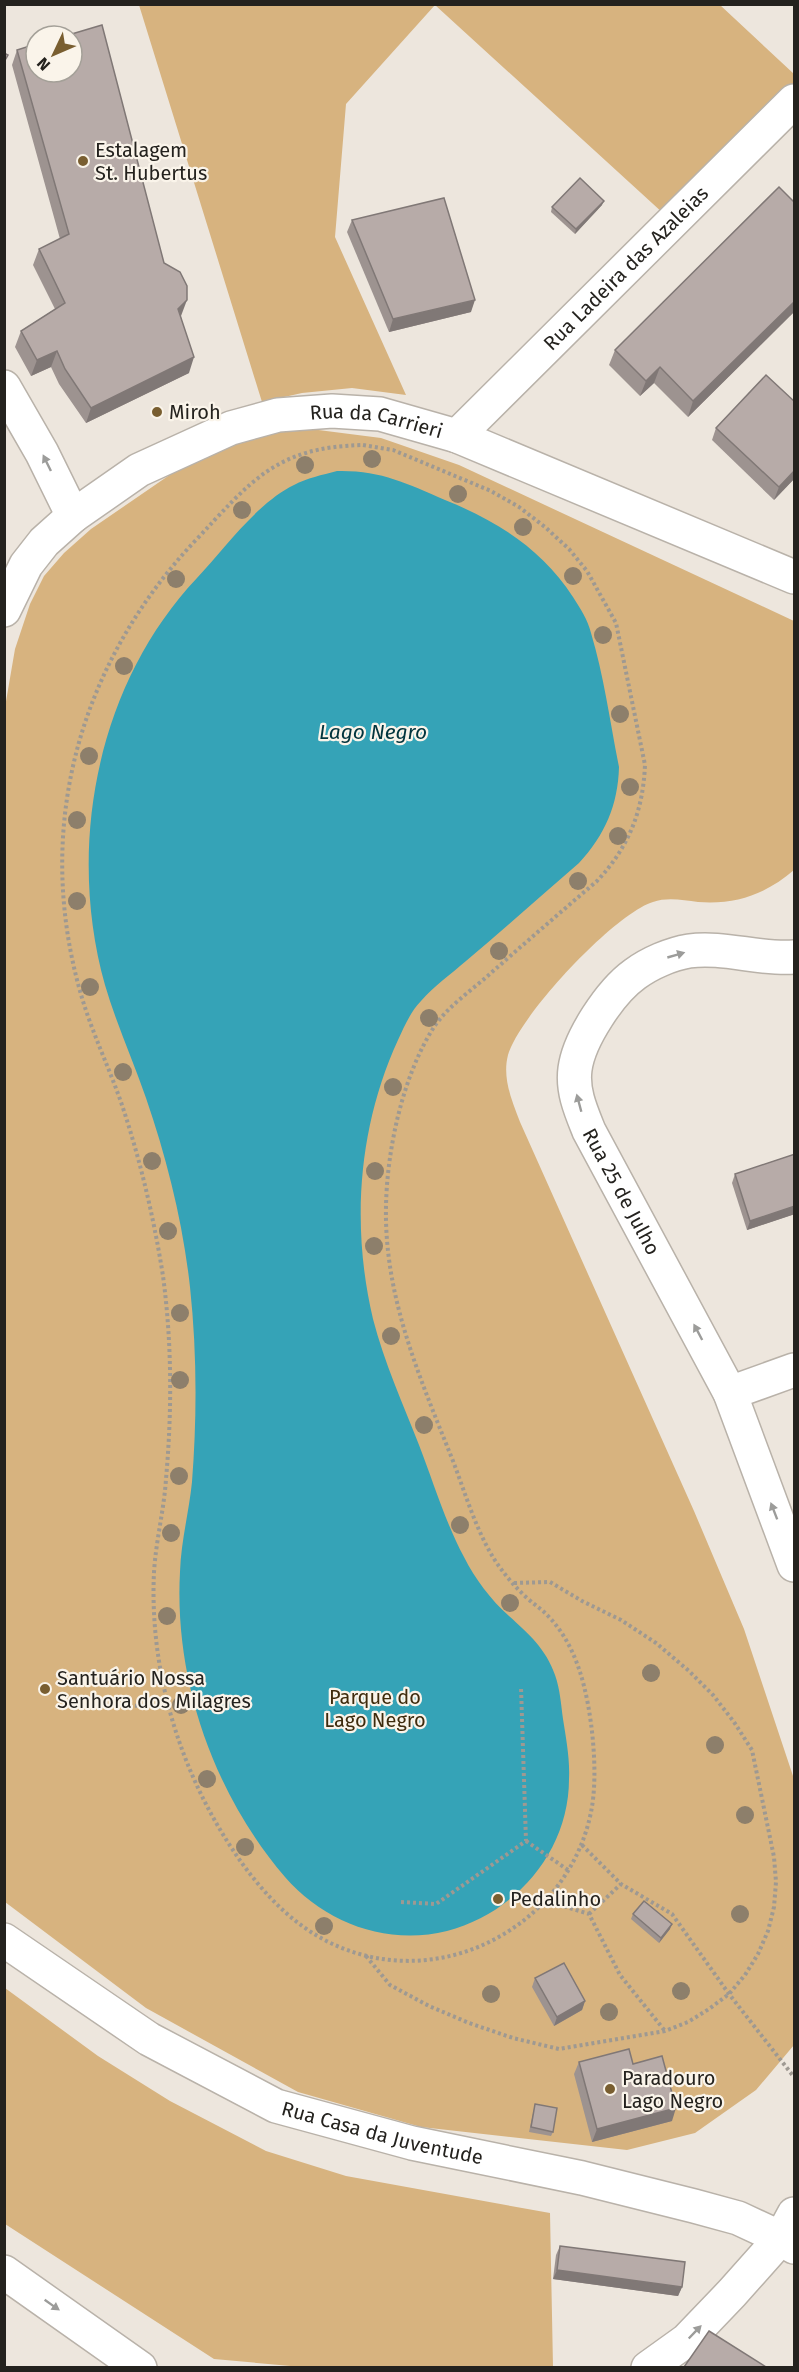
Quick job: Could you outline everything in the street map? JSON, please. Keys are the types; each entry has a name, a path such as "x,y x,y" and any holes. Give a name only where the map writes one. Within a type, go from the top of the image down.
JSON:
{"street":[{"name":"Rua Ladeira das Azaleias","path":"457,436 795,101"},
{"path":"4,387 42,453 73,516"},
{"name":"Rua da Carrieri","path":"4,610 26,565 44,542 73,516 139,470 231,428 278,415 359,411 388,416 457,436 795,577"},
{"name":"Rua 25 de Julho","path":"795,957 690,951 652,964 634,975 596,1019 580,1048 574,1071 577,1103 589,1131 730,1393 795,1566"},
{"path":"730,1393 795,1370"},
{"name":"Rua Casa da Juventude","path":"4,1940 149,2039 276,2106 412,2143 652,2195 790,2233"},
{"path":"648,2367 687,2340 790,2233"},
{"path":"4,2272 140,2367"}],"path":[{"path":"363,445 393,450 491,491 528,513 569,549 597,587 616,622 645,765 644,787 634,827 612,865 438,1020 421,1052 396,1125 389,1164 386,1203 391,1280 399,1318 478,1527 498,1565 512,1583 550,1618 567,1640 579,1666 585,1692 595,1780 591,1813 582,1845 547,1901 522,1923 494,1941 463,1953 431,1960 399,1961 366,1956 335,1946 306,1930 280,1910 260,1886 215,1821 196,1786 169,1707 154,1618 154,1574 158,1529 166,1488 170,1420 170,1352 164,1284 154,1222 139,1160 120,1100 80,993 69,944 63,884 63,843 67,794 77,746 92,700 112,655 137,613 165,573 261,475 305,452 333,446 363,445"},
{"path":"366,1956 390,1985 429,2006 513,2038 559,2049 665,2031 688,2022 729,1994 745,1975 758,1954 768,1931 774,1907 776,1882 774,1857 752,1749 713,1695 656,1643 621,1620 550,1582 512,1583"},
{"path":"521,1687 526,1840"},
{"path":"87,1704 169,1707"},
{"path":"526,1840 568,1870"},
{"path":"401,1902 436,1904 526,1840"},
{"path":"582,1845 621,1884 672,1914 729,1994 795,2077"},
{"path":"589,1914 621,1884"},
{"path":"547,1901 589,1914 620,1975 665,2031"}],"green space":[{"path":"139,5 435,5 346,104 335,237 406,395 352,388 302,393 262,402"},
{"path":"435,5 720,5 794,74 794,83 664,214"},
{"name":"Parque do Lago Negro","path":"295,427 381,438 459,465 794,621 794,870 773,886 738,900 698,902 664,900 653,902 636,910 593,945 548,993 516,1038 506,1064 509,1089 520,1122 694,1511 744,1629 794,1779 794,2045 756,2090 695,2133 627,2150 421,2127 298,2092 146,2008 5,1902 4,713 15,649 30,604 44,576 64,553 91,529 206,450"},
{"path":"5,1988 98,2056 170,2101 266,2151 346,2176 550,2213 553,2367 313,2368 214,2359 5,2224"}],"water":[{"name":"Lago Negro","path":"337,471 380,475 464,508 517,538 547,565 573,597 590,628 619,767 616,794 608,819 596,842 579,863 437,985 414,1009 400,1035 385,1073 374,1107 367,1142 362,1177 362,1248 373,1319 383,1351 446,1517 468,1565 502,1610 536,1642 547,1657 557,1680 568,1749 567,1805 560,1831 549,1854 534,1875 516,1894 495,1910 447,1931 424,1935 380,1933 358,1927 319,1907 301,1893 260,1845 238,1810 219,1773 204,1734 192,1695 184,1654 180,1613 181,1560 192,1482 195,1433 194,1336 187,1263 179,1215 161,1144 105,985 94,932 89,878 91,823 99,769 114,717 135,667 163,620 254,514 280,493 299,483"}],"building":[{"name":"Estalagem St. Hubertus","path":"102,25 164,263 180,272 187,286 187,300 178,309 194,357 91,408 65,369 57,351 37,360 21,331 65,303 39,249 69,234 27,84 84,84 84,30"},
{"name":"Estalagem St. Hubertus","path":"24,48 24,75 17,50"},
{"path":"580,178 604,201 576,229 552,207"},
{"path":"779,187 795,203 795,301 693,401 660,367 646,381 615,350"},
{"path":"444,198 475,300 393,319 352,220"},
{"path":"766,375 795,402 795,470 779,487 716,428"},
{"path":"795,1154 795,1206 750,1221 735,1174"},
{"path":"644,1901 672,1924 661,1938 633,1914"},
{"path":"564,1963 585,2001 557,2017 535,1978"},
{"path":"629,2049 633,2064 662,2056 676,2108 597,2129 579,2062"},
{"path":"535,2104 557,2108 553,2132 531,2127"},
{"path":"560,2246 685,2262 682,2287 557,2270"},
{"path":"709,2331 766,2367 684,2367"}],"place":[{"name":"Estalagem St. Hubertus","path":"83,161"},
{"name":"Miroh","path":"157,412"},
{"name":"Santuário Nossa Senhora dos Milagres","path":"45,1689"},
{"name":"Pedalinho","path":"498,1899"},
{"name":"Paradouro Lago Negro","path":"610,2089"}]}
